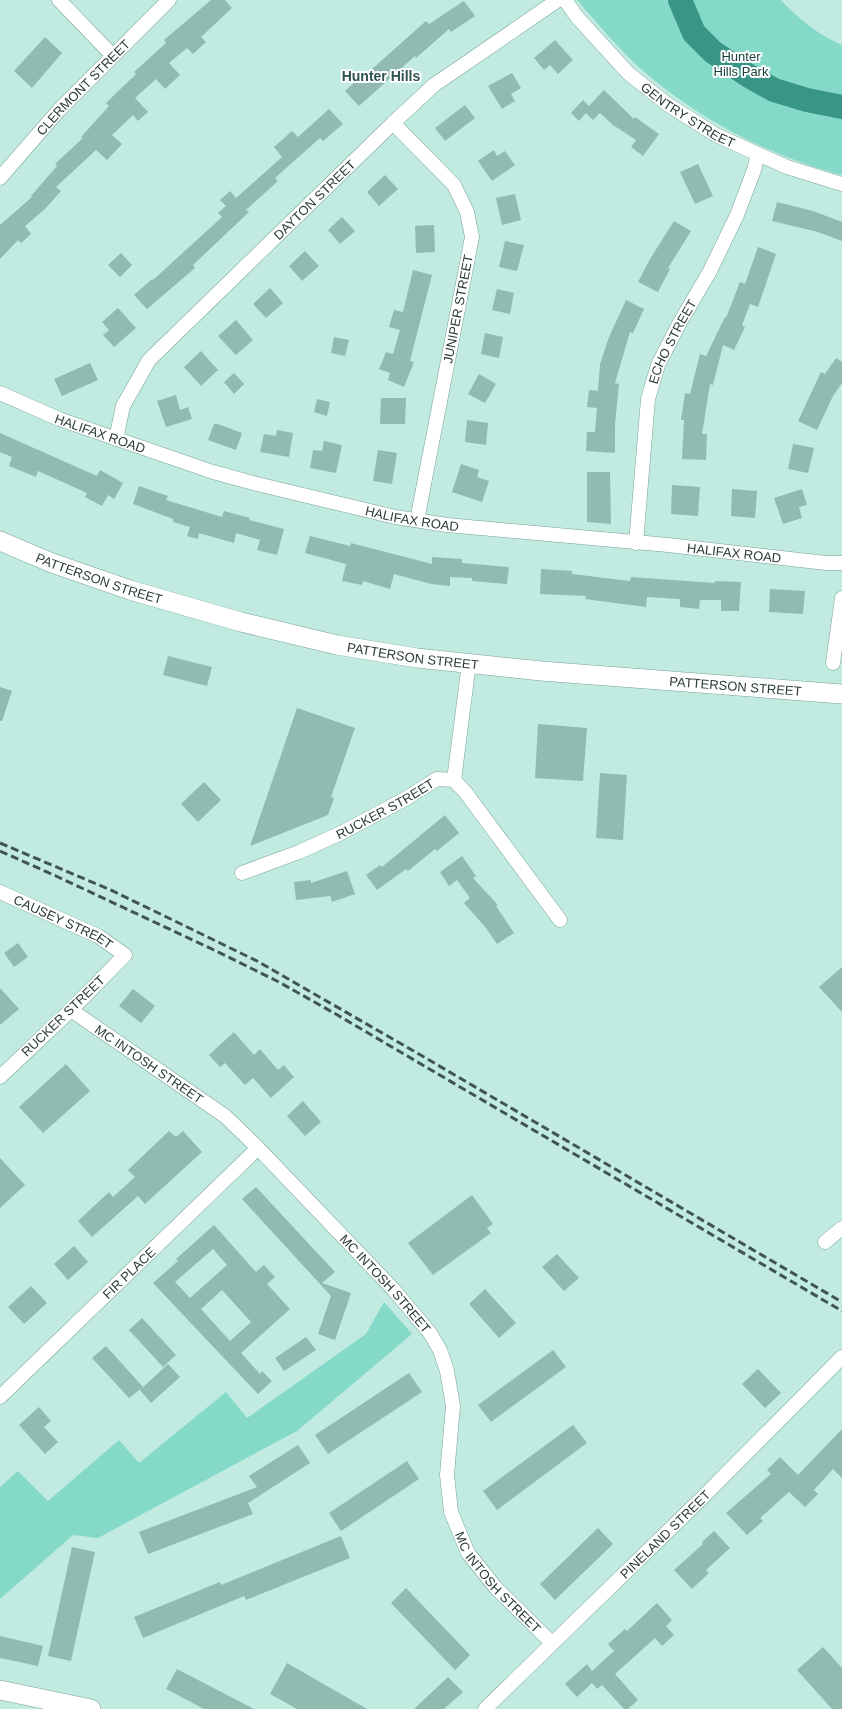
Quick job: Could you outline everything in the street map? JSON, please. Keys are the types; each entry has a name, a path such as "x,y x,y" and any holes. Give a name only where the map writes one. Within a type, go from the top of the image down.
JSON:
{"main road":[{"name":"PATTERSON STREET","path":"0,541 52,563 130,590 241,622 337,644 417,658 541,671 842,694"},
{"path":"0,1690 91,1709"}],"street":[{"path":"59,0 113,56"},
{"name":"CLERMONT STREET","path":"0,178 59,110 169,0"},
{"name":"DAYTON STREET","path":"116,439 123,406 149,360 434,85 558,0"},
{"name":"GENTRY STREET","path":"565,0 577,17 628,73 666,104 716,135 787,167 842,184"},
{"name":"JUNIPER STREET","path":"393,123 454,185 467,212 472,237 417,520"},
{"name":"ECHO STREET","path":"636,543 648,400 658,365 679,324 710,272 737,215 754,170 758,154"},
{"name":"HALIFAX ROAD","path":"0,393 59,419 213,472 257,484 417,520 447,525 826,563 842,563"},
{"path":"833,663 842,598"},
{"path":"469,663 454,780 466,793 560,920"},
{"name":"RUCKER STREET","path":"242,874 299,852 341,833 405,799 437,779 454,780"},
{"name":"CAUSEY STREET","path":"0,892 98,936 125,955"},
{"name":"RUCKER STREET","path":"0,1077 71,1010 125,955"},
{"name":"MC INTOSH STREET","path":"71,1010 225,1116 258,1148 393,1289 433,1339 440,1350 447,1371 452,1406 447,1475 451,1512 468,1552 496,1588 552,1643"},
{"name":"FIR PLACE","path":"0,1397 258,1148"},
{"path":"825,1242 842,1228"},
{"name":"PINELAND STREET","path":"485,1709 702,1498 842,1357"}],"green space":[{"name":"Hunter Hills Park","path":"577,0 781,0 809,26 825,37 842,45 842,175 815,167 761,146 710,120 663,87 632,61"},
{"path":"384,1302 412,1334 297,1431 98,1538 73,1535 0,1599 0,1487 18,1471 48,1501 119,1440 139,1463 226,1392 247,1418 366,1334"}],"building":[{"path":"211,0 225,0 232,8 201,37 206,42 193,54 187,48 169,63 180,75 165,89 156,79 135,98 148,112 138,121 133,115 112,135 122,144 107,160 96,150 56,187 61,191 45,209 25,226 31,234 21,243 18,240 0,259 0,225 32,197 31,196 57,166 55,164 83,138 81,137 109,106 106,103 136,74 134,72 166,43 164,40"},
{"path":"464,1 475,16 451,32 449,29 416,58 415,56 359,106 345,91 426,21 429,24"},
{"path":"45,37 62,53 32,88 14,71"},
{"path":"555,40 573,60 558,74 550,65 544,70 534,58"},
{"path":"512,73 521,88 511,94 515,101 502,109 488,86"},
{"path":"604,90 634,119 635,117 659,134 643,156 631,147 636,140 613,125 600,113 593,120 586,113 579,121 571,113 583,100 589,106"},
{"path":"465,105 475,118 445,141 435,128"},
{"path":"329,109 343,124 323,141 320,138 275,178 278,181 246,210 249,212 193,265 195,268 147,309 134,295 152,279 153,280 222,217 218,213 226,206 220,200 230,191 236,198 282,157 274,147 292,131 298,137"},
{"path":"494,150 497,156 505,151 515,165 492,181 478,161"},
{"path":"698,164 713,196 695,204 680,172"},
{"path":"385,175 398,189 379,206 367,192"},
{"path":"515,194 521,220 502,225 496,198"},
{"path":"777,202 813,211 842,222 842,241 818,232 772,221"},
{"path":"342,217 355,231 340,244 328,230"},
{"path":"674,221 691,231 668,268 670,269 658,292 638,282 650,259"},
{"path":"434,225 435,252 416,253 415,226"},
{"path":"505,241 524,245 517,271 499,267"},
{"path":"758,247 776,254 758,307 750,304 742,325 745,327 734,350 723,345 713,385 710,384 702,434 707,434 706,460 682,459 684,420 681,420 685,393 690,394 700,354 706,356 725,317 726,318 740,282 745,284"},
{"path":"305,251 319,266 302,281 289,266"},
{"path":"121,253 132,265 120,277 108,265"},
{"path":"413,270 432,275 410,361 414,362 404,387 388,380 390,373 379,369 386,352 393,354 400,330 389,327 394,310 403,312"},
{"path":"270,288 283,303 266,318 253,304"},
{"path":"497,289 514,293 510,314 492,310"},
{"path":"626,300 644,309 633,333 630,332 615,383 619,384 615,425 615,453 586,451 587,432 595,432 597,408 587,407 589,390 598,391 600,364 609,337"},
{"path":"118,308 136,328 114,347 103,335 109,330 102,322"},
{"path":"236,320 253,340 236,355 218,336"},
{"path":"485,333 503,337 499,358 481,354"},
{"path":"334,337 349,340 345,356 331,353"},
{"path":"201,351 218,370 201,386 184,367"},
{"path":"836,358 842,362 842,383 833,396 817,430 798,421 821,372 825,374"},
{"path":"90,363 98,380 62,396 54,379"},
{"path":"234,373 244,384 234,394 224,382"},
{"path":"479,374 496,384 485,403 468,394"},
{"path":"176,395 180,410 188,407 192,419 166,427 157,401"},
{"path":"381,398 406,398 405,424 380,424"},
{"path":"317,399 330,402 327,416 314,412"},
{"path":"467,420 488,423 486,445 465,442"},
{"path":"214,424 218,424 242,433 236,450 208,440"},
{"path":"277,430 293,433 289,457 260,452 264,434 276,436"},
{"path":"0,433 97,476 100,470 123,483 114,499 108,495 102,506 85,497 87,493 38,471 36,477 9,466 12,457 0,452"},
{"path":"324,441 342,445 336,473 310,468 313,450 322,451"},
{"path":"793,444 814,448 808,473 788,469"},
{"path":"378,450 397,453 392,484 373,481"},
{"path":"461,464 479,470 477,477 489,481 482,502 452,492"},
{"path":"587,472 610,472 611,524 587,522"},
{"path":"672,485 700,487 698,516 671,514"},
{"path":"139,486 168,496 166,500 222,517 224,511 250,518 249,520 284,529 277,555 257,550 260,540 236,533 234,543 199,533 198,539 187,536 190,527 173,522 173,519 133,504"},
{"path":"732,489 757,491 755,518 731,516"},
{"path":"802,489 807,505 799,507 802,518 783,524 774,498"},
{"path":"310,536 350,546 351,543 432,564 432,557 462,559 462,563 509,567 507,584 472,581 472,578 450,577 450,586 431,584 394,574 390,589 363,581 362,585 342,581 346,564 305,553"},
{"path":"541,569 572,571 572,574 630,581 631,577 715,583 715,581 741,582 739,611 721,611 721,600 700,600 699,609 680,607 680,599 647,597 646,607 585,599 586,596 540,594"},
{"path":"770,589 805,591 803,614 769,612"},
{"path":"168,656 212,667 207,686 163,675"},
{"path":"0,687 12,691 2,721 0,721"},
{"path":"297,708 355,728 331,797 334,798 328,815 250,846"},
{"path":"538,724 587,728 583,781 535,778"},
{"path":"600,773 627,775 623,840 596,838"},
{"path":"204,782 221,800 198,822 181,804"},
{"path":"445,815 459,833 437,851 435,849 408,871 406,869 377,890 366,875 380,865 382,867"},
{"path":"462,856 476,876 473,878 498,905 496,906 514,933 497,944 486,928 464,903 470,898 457,880 449,886 440,872"},
{"path":"347,871 355,894 332,902 330,896 296,900 294,882 311,880 311,883"},
{"path":"18,943 28,957 14,967 4,953"},
{"path":"842,967 842,1012 819,987"},
{"path":"0,988 19,1009 0,1025"},
{"path":"133,989 155,1006 141,1023 119,1006"},
{"path":"234,1032 254,1055 260,1049 278,1070 284,1065 294,1077 271,1098 253,1078 245,1085 225,1063 220,1067 209,1055"},
{"path":"66,1064 90,1091 43,1133 19,1107"},
{"path":"303,1101 321,1122 305,1136 287,1116"},
{"path":"169,1131 176,1137 183,1131 202,1152 145,1204 138,1196 92,1237 78,1221 109,1192 113,1197 135,1177 128,1170"},
{"path":"0,1158 25,1185 0,1208"},
{"path":"256,1187 335,1272 322,1283 351,1293 335,1340 318,1334 331,1296 242,1199"},
{"path":"472,1195 493,1224 487,1228 491,1233 433,1275 408,1243"},
{"path":"214,1225 256,1272 264,1265 275,1277 267,1284 290,1309 241,1353 260,1374 262,1371 272,1381 258,1394 153,1283 178,1261 176,1259","holes":["213,1249 227,1265 190,1298 175,1282","222,1290 251,1322 230,1341 201,1309"]},
{"path":"74,1246 88,1262 68,1280 54,1264"},
{"path":"557,1254 579,1278 564,1291 542,1267"},
{"path":"31,1286 47,1303 24,1324 8,1307"},
{"path":"485,1289 516,1323 499,1338 469,1304"},
{"path":"142,1318 176,1355 163,1367 129,1330"},
{"path":"306,1337 316,1350 284,1371 275,1358"},
{"path":"106,1346 143,1387 129,1398 92,1358"},
{"path":"553,1350 566,1367 491,1422 478,1405"},
{"path":"168,1364 180,1377 151,1403 140,1390"},
{"path":"758,1369 781,1393 765,1408 742,1384"},
{"path":"409,1373 422,1392 328,1454 315,1435"},
{"path":"39,1407 51,1421 44,1427 58,1442 45,1454 19,1425"},
{"path":"573,1425 587,1443 497,1510 483,1491"},
{"path":"842,1429 842,1478 833,1469 814,1490 818,1494 805,1507 789,1492 760,1518 763,1521 747,1535 726,1513 771,1474 767,1470 780,1457 798,1475"},
{"path":"298,1445 310,1463 248,1503 253,1514 148,1554 139,1532 257,1487 249,1476"},
{"path":"407,1461 419,1479 341,1531 329,1513"},
{"path":"598,1528 613,1544 555,1600 540,1584"},
{"path":"714,1531 730,1548 706,1570 709,1573 692,1589 674,1570 703,1544 702,1542"},
{"path":"341,1536 350,1558 246,1600 244,1596 143,1638 134,1617 220,1582 221,1585"},
{"path":"72,1547 95,1552 71,1661 48,1656"},
{"path":"406,1588 470,1655 455,1670 391,1603"},
{"path":"657,1603 672,1620 666,1626 674,1635 662,1646 655,1638 615,1674 638,1700 628,1709 624,1709 602,1685 597,1689 592,1683 577,1697 565,1684 587,1664 592,1671 614,1651 608,1644 625,1629 627,1631"},
{"path":"0,1636 43,1646 38,1666 0,1658"},
{"path":"823,1647 842,1668 842,1709 832,1709 797,1670"},
{"path":"287,1663 367,1709 297,1709 270,1694"},
{"path":"177,1669 254,1709 204,1709 166,1689"},
{"path":"448,1677 463,1692 444,1709 414,1709"}],"waterway":[{"path":"680,0 694,33 713,52 749,76 774,90 807,100 842,107"}],"railway":[{"path":"0,843 113,891 257,961 842,1302"},
{"path":"0,851 214,950 277,981 842,1311"}],"district":[{"name":"Hunter Hills","path":"381,76"}]}
